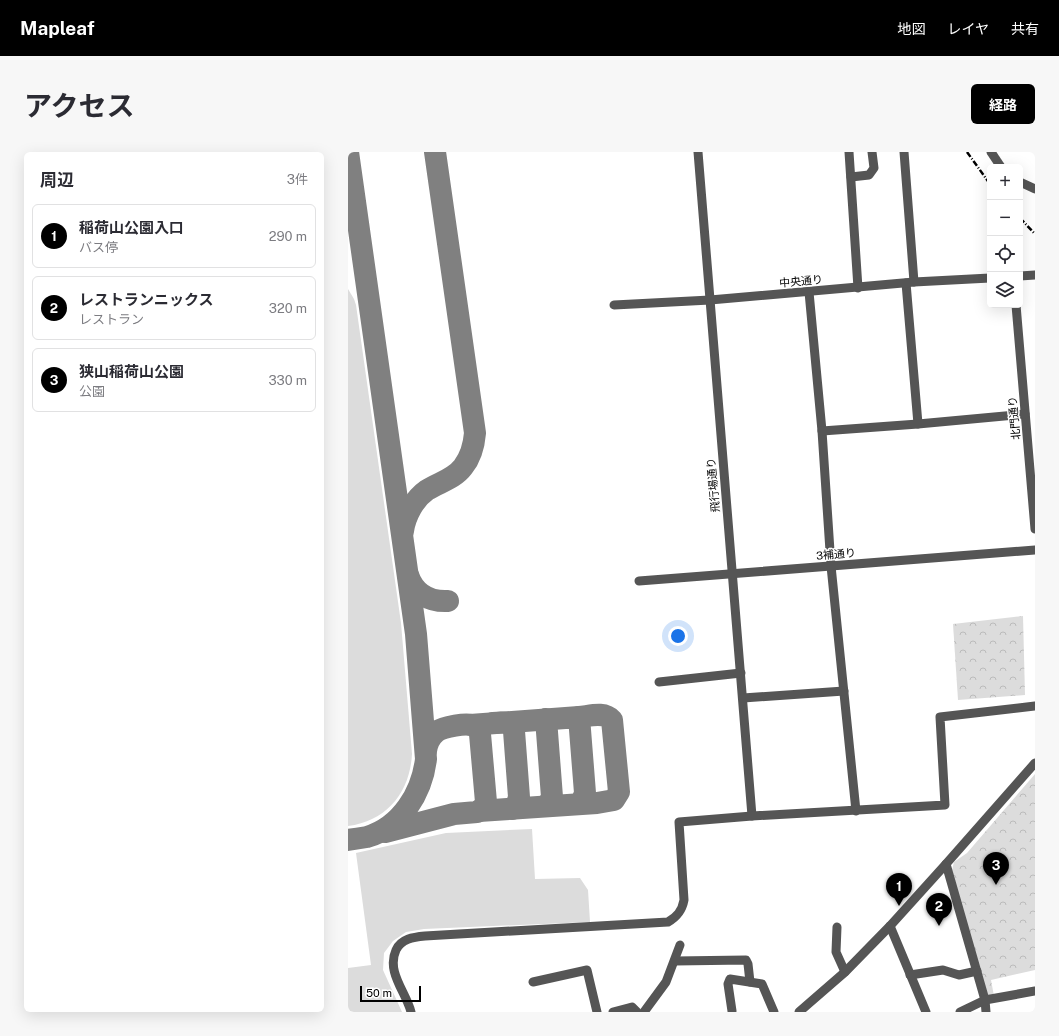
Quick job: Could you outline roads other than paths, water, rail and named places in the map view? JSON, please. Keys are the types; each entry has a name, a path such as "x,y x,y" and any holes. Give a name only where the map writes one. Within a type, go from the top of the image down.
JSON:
{"street":[{"name":"飛行場通り","path":"698,152 752,816"},
{"path":"848,152 858,288"},
{"path":"851,177 869,176 874,168 872,152"},
{"path":"904,152 918,424"},
{"path":"991,152 999,164"},
{"path":"1023,183 1035,189"},
{"path":"1023,276 1035,275"},
{"name":"中央通り","path":"614,306 987,278"},
{"path":"809,292 822,431 831,566 856,811"},
{"name":"北門通り","path":"1016,308 1035,529"},
{"path":"822,431 1025,414"},
{"name":"3補通り","path":"639,581 1035,550"},
{"path":"659,682 740,673"},
{"path":"743,698 844,691"},
{"path":"411,1012 394,973 393,963 394,955 398,946 405,940 425,936 668,922 674,919 680,912 683,907 684,900 678,822 752,816 945,805 940,717 1035,706"},
{"path":"800,1012 845,972 890,926 1035,763"},
{"path":"946,864 986,1000 986,1012"},
{"path":"890,926 926,1012"},
{"path":"836,927 836,952 845,972"},
{"path":"644,1012 666,982 680,945"},
{"path":"675,961 746,960 748,964 750,982"},
{"path":"533,982 587,970 597,1012"},
{"path":"910,975 943,970 959,975 977,971"},
{"path":"732,1011 728,984 730,980 762,984 774,1012"},
{"path":"960,1012 986,1000 1035,991"},
{"path":"613,1012 632,1007 637,1012"}],"railway":[{"path":"967,152 987,180"},
{"path":"1023,221 1035,234"}],"place":[{"name":"狭山稲荷山公園","path":"996,885"},
{"name":"稲荷山公園入口","path":"899,906"},
{"name":"レストランニックス","path":"939,926"}]}
